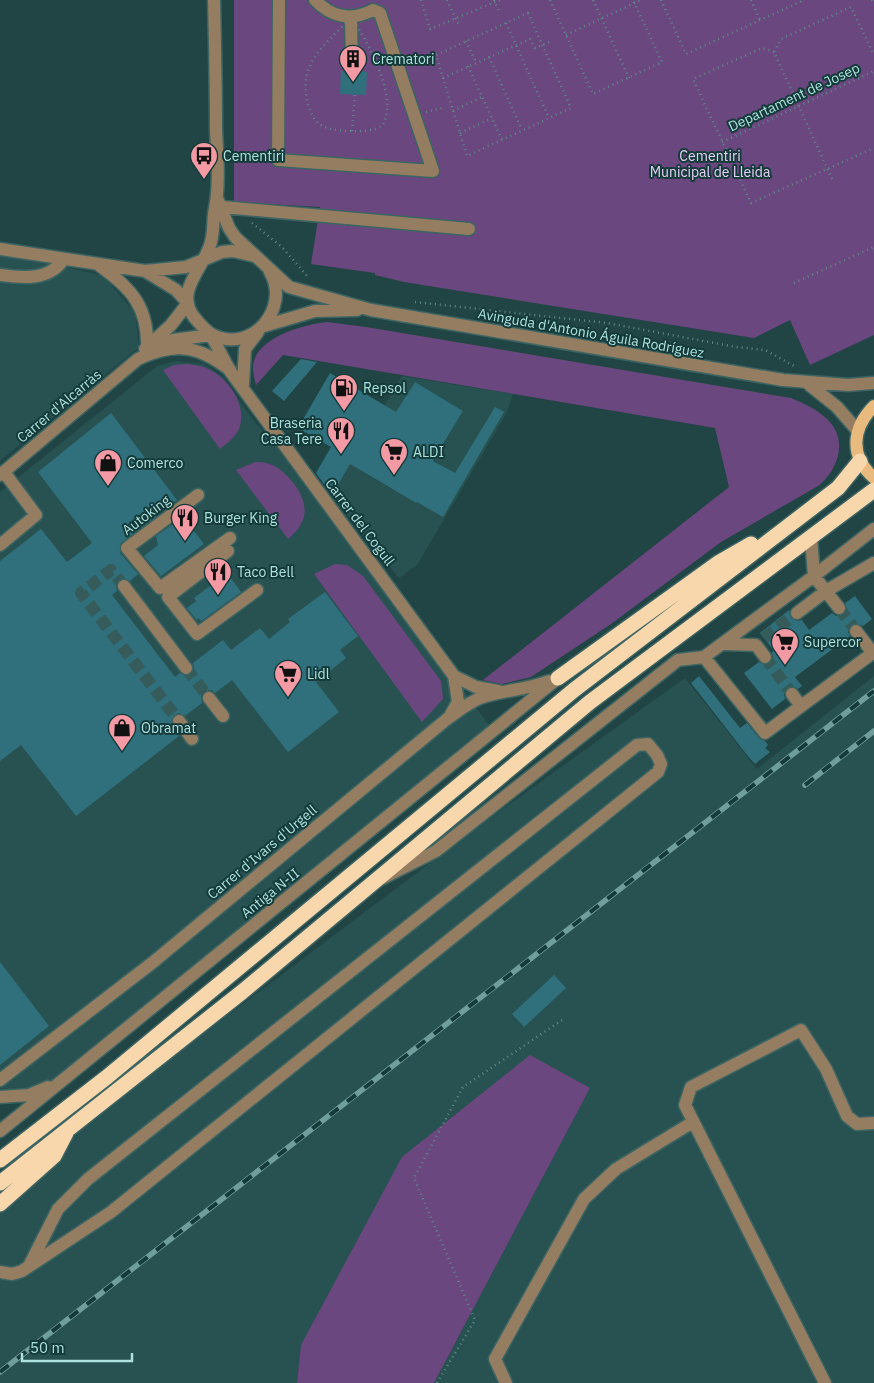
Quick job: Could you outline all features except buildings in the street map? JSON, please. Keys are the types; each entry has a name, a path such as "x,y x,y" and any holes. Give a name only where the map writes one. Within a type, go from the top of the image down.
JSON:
{"highway":[{"path":"0,1160 107,1077 574,690 838,488 860,461"},
{"path":"0,1183 242,992 590,702 874,490"},
{"path":"558,678 718,563 809,510"},
{"path":"0,1204 54,1156 68,1130"}],"main road":[{"path":"874,406 859,423 857,430 860,461 874,478"}],"street":[{"path":"211,335 191,313 187,295 192,279 204,260 214,231 220,203 214,0"},
{"path":"279,0 278,160 433,171 380,13 374,10 361,16 339,16 327,11 315,0"},
{"path":"351,17 352,71"},
{"path":"220,203 236,208 469,229"},
{"path":"220,203 229,228 268,268 274,279 276,297 272,315 245,349 243,385"},
{"path":"0,249 145,271 186,267 213,255 234,251 256,257"},
{"path":"0,275 22,278 38,276 52,270 63,260"},
{"path":"98,265 122,282 134,295 146,324 144,353"},
{"name":"Avinguda d'Antonio Águila Rodríguez","path":"268,268 289,287 372,310 807,383 848,385 874,383"},
{"path":"145,271 176,290 188,303"},
{"name":"Carrer d'Alcarràs","path":"2,474 144,353 171,325 188,303"},
{"name":"Avinguda d'Antonio Águila Rodríguez","path":"211,335 222,339 247,336 262,328 315,311 372,310"},
{"name":"Carrer d'Alcarràs","path":"144,353 174,340 211,335"},
{"name":"Carrer del Cogull","path":"211,335 230,371 243,385 270,427 346,521 454,676"},
{"name":"Carrer d'Alcarràs","path":"144,353 180,348 196,350 216,360 230,371"},
{"name":"Avinguda d'Antonio Águila Rodríguez","path":"807,383 837,407 857,430"},
{"path":"0,545 36,515 2,474"},
{"name":"Autoking","path":"198,495 127,548 160,588 230,538"},
{"path":"374,882 419,862 436,851 678,660 704,657 724,644 874,530"},
{"path":"811,536 814,576 839,608"},
{"path":"228,552 168,597 197,634 257,590"},
{"path":"797,614 826,591 874,563"},
{"path":"124,586 186,668"},
{"path":"704,657 766,734 873,652 856,631"},
{"path":"724,644 760,642 765,657"},
{"path":"454,676 476,687 506,691"},
{"path":"447,719 456,709 458,702 454,676"},
{"name":"Carrer d'Ivars d'Urgell","path":"0,1080 152,963 447,719 481,698 506,691 525,690 558,678"},
{"name":"Antiga N-II","path":"0,1131 558,678"},
{"path":"792,694 802,706"},
{"path":"209,698 223,716"},
{"path":"178,721 192,740"},
{"path":"0,1272 12,1274 29,1266 111,1212 658,772 661,764 657,755 648,744 637,745 88,1179 58,1209 29,1266"},
{"path":"825,1383 685,1105 692,1087 801,1030 826,1069 847,1116 857,1124 874,1123"},
{"path":"0,1097 29,1095 64,1080"},
{"path":"506,1383 495,1358 584,1199 616,1169 693,1122"}],"path":[{"path":"421,0 430,29 500,0"},
{"path":"447,0 460,27"},
{"path":"550,0 593,94 662,62 634,2"},
{"path":"593,0 629,78"},
{"path":"566,35 634,2 642,0"},
{"path":"661,0 686,54 804,0"},
{"path":"751,0 760,20"},
{"path":"872,0 874,4"},
{"path":"494,1 499,10"},
{"path":"774,52 781,39 851,7 874,55"},
{"path":"528,13 571,108 467,156 436,55 506,24 528,13"},
{"path":"506,24 549,118"},
{"path":"443,78 530,39 535,48 552,40"},
{"path":"466,41 476,62"},
{"path":"832,179 828,168 774,52 762,48 692,79 752,203 828,168 874,148"},
{"path":"489,57 522,130"},
{"path":"468,66 502,140"},
{"name":"Departament de Josep","path":"722,142 874,71"},
{"path":"352,131 355,94"},
{"path":"453,111 482,97"},
{"path":"460,133 492,118"},
{"path":"236,208 241,215 282,247 307,274 309,280"},
{"path":"794,283 874,247"},
{"path":"413,302 608,323 736,347 765,350 798,368"},
{"path":"438,1383 475,1320 414,1178 463,1087 565,1018"}],"shaded area":[{"path":"0,251 104,276 135,313 139,347 0,461"},
{"path":"176,361 204,364 223,377 254,421 340,519 493,731 64,1080 0,1097 0,492 157,366"},
{"path":"402,376 513,394 506,414 417,565 399,578 331,496","holes":["415,382 463,411 434,461 439,464 416,503 361,471"]},
{"path":"874,676 874,1383 434,1383 590,1088 302,1345 297,1383 0,1383 0,1187 479,826 685,678 757,769"}],"green space":[{"name":"Cementiri Municipal de Lleida","path":"234,0 874,0 874,335 810,365 790,320 754,338 404,282 375,275 375,273 311,264 320,207 234,202"},
{"path":"327,322 791,398 823,415 834,427 838,436 838,454 831,472 818,486 721,542 611,624 531,677 502,684 483,680 729,487 715,428 283,355 256,385 253,372 254,361 260,350 267,343 297,328"},
{"path":"174,365 201,366 214,372 228,385 238,402 241,411 239,429 233,438 220,449 163,370"},
{"path":"255,462 268,463 282,471 294,484 303,499 303,520 295,533 288,539 236,470"},
{"path":"335,564 347,565 363,576 441,681 443,699 422,722 314,574"},
{"path":"530,1055 590,1088 434,1383 297,1383 301,1345 402,1157"}],"tunnel":[{"path":"124,586 111,570 81,593 179,721"},
{"path":"839,608 856,631"},
{"path":"764,638 797,613"},
{"path":"765,657 792,694"},
{"path":"186,668 209,698"}],"railway":[{"path":"0,1372 874,691"},
{"path":"805,785 874,731"}],"place":[{"name":"Crematori","path":"353,83"},
{"name":"Cementiri","path":"204,180"},
{"name":"Repsol","path":"344,412"},
{"name":"Braseria Casa Tere","path":"341,455"},
{"name":"ALDI","path":"394,476"},
{"name":"Comerco","path":"108,487"},
{"name":"Burger King","path":"185,542"},
{"name":"Taco Bell","path":"218,596"},
{"name":"Supercor","path":"785,666"},
{"name":"Lidl","path":"288,698"},
{"name":"Obramat","path":"122,752"}]}
